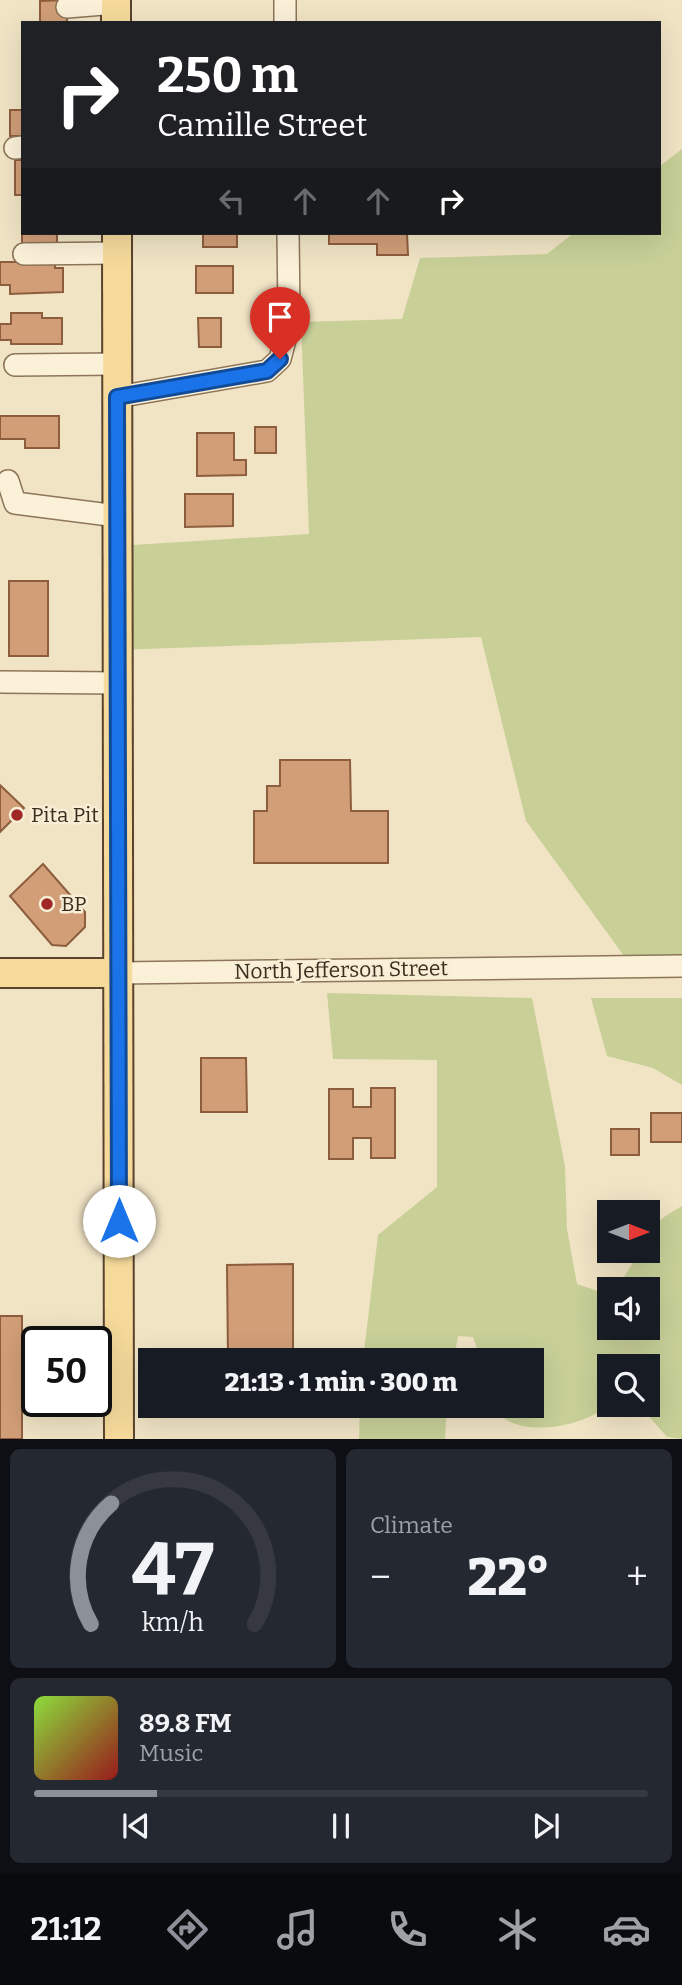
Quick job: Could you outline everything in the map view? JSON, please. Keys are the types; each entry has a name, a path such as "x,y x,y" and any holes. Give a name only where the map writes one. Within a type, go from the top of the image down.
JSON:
{"main road":[{"path":"117,243 119,1439"},
{"name":"North Jefferson Street","path":"0,973 118,973"}],"street":[{"path":"285,0 285,21"},
{"path":"67,7 116,9"},
{"path":"117,397 267,371 280,359 289,313 288,235"},
{"path":"24,254 117,243"},
{"path":"15,365 117,364"},
{"path":"8,481 15,503 117,516"},
{"path":"2,682 118,683"},
{"name":"North Jefferson Street","path":"118,973 682,966"}],"green space":[{"path":"682,149 682,966 632,967 526,821 481,637 118,650 117,546 309,534 301,322 402,319 420,258 547,254 571,235 661,235 661,165"},
{"path":"327,993 532,998 565,1166 567,1229 577,1284 597,1291 597,1340 660,1340 660,1277 624,1277 632,1264 660,1264 660,1221 682,1206 682,1439 667,1437 650,1417 660,1417 660,1354 597,1354 597,1413 579,1421 545,1428 528,1427 504,1418 544,1418 544,1348 477,1348 473,1337 458,1336 456,1348 364,1348 378,1235 437,1187 437,1060 333,1059"},
{"path":"591,998 682,998 682,1085 653,1068 607,1056"},
{"path":"360,1418 446,1418 445,1439 359,1439"}],"building":[{"path":"67,0 67,21 40,21 40,1"},
{"path":"10,110 21,110 21,136 10,136"},
{"path":"15,160 21,160 21,195 15,195"},
{"path":"22,235 57,235 57,244 22,244"},
{"path":"203,235 237,235 237,247 203,247"},
{"path":"329,235 407,235 408,255 377,255 377,244 329,244"},
{"path":"0,262 55,262 55,268 63,268 63,292 10,294 10,285 0,285"},
{"path":"196,266 233,266 233,293 196,293"},
{"path":"11,313 42,313 42,318 62,318 62,344 11,344 11,340 0,340 0,324 11,324"},
{"path":"198,318 221,318 221,347 199,347"},
{"path":"0,416 59,416 59,448 25,448 25,439 0,439"},
{"path":"255,427 276,427 276,453 255,453"},
{"path":"197,433 234,433 234,460 246,460 246,475 197,476"},
{"path":"185,494 233,494 233,526 185,527"},
{"path":"9,581 48,581 48,656 9,656"},
{"path":"280,760 350,760 351,811 388,811 388,863 254,863 254,811 267,811 267,786 280,786"},
{"path":"0,785 24,808 0,832"},
{"name":"BP","path":"43,864 85,912 85,927 66,946 52,945 10,896"},
{"path":"201,1058 246,1058 247,1112 201,1112"},
{"path":"371,1088 395,1088 395,1158 371,1158 371,1138 353,1138 353,1159 329,1159 329,1089 353,1089 353,1107 371,1107"},
{"path":"651,1113 682,1113 682,1142 651,1142"},
{"path":"611,1129 639,1129 639,1155 611,1155"},
{"path":"293,1264 293,1348 228,1348 227,1265"},
{"path":"0,1316 22,1316 22,1439 0,1439"}],"place":[{"name":"Pita Pit","path":"17,815"},
{"name":"BP","path":"47,904"}],"route":[{"path":"119,1221 117,397 193,386 267,371 280,359"}]}
